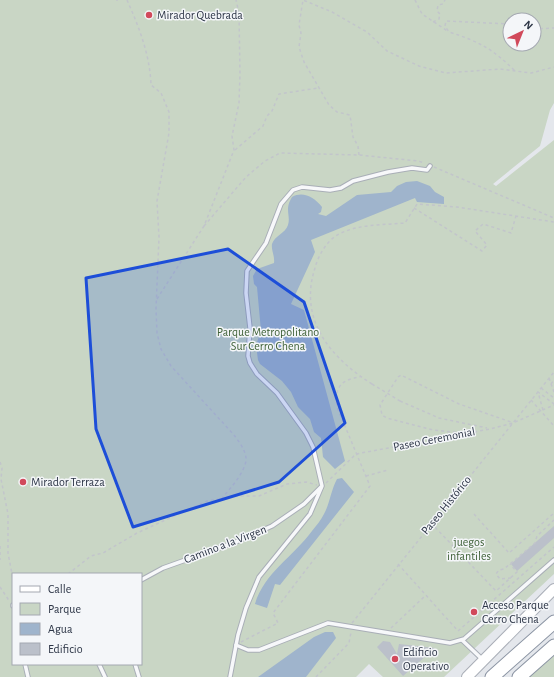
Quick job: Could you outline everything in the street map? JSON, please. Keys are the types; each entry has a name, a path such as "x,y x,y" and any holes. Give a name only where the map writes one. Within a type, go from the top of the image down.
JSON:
{"highway":[{"path":"492,677 554,622"},
{"path":"519,677 554,646"}],"main road":[{"path":"467,677 482,660 554,589"}],"lane":[{"path":"230,677 236,645 246,608 259,577 310,514 322,486 313,447 306,433 277,393 257,374 250,363 248,356 250,328 246,293 247,271 266,243 282,204 293,190 302,187 330,190 341,188 353,181 388,172 412,168 427,170 430,166"},
{"name":"Camino a la Virgen","path":"142,579 163,568 236,542 272,526 304,504 322,486"},
{"path":"236,645 248,650 259,650 328,622 450,643 462,640 554,560"},
{"path":"462,640 482,660"},
{"path":"25,665 28,677"},
{"path":"99,665 105,677"},
{"path":"136,665 139,677"}],"path":[{"path":"127,0 141,33 151,67 151,85 161,93 169,112 169,133 157,201 159,236 157,333 161,349 172,366 243,448 246,459 244,468 234,484 222,498"},
{"path":"234,150 232,136 239,103 240,74 239,13 236,0"},
{"path":"359,155 350,115 337,112 325,99 304,62 299,47 301,33 299,24 303,0 338,16 367,32 387,51 419,66 446,73 500,69 531,72 554,67"},
{"path":"415,0 422,14 433,22 449,32 473,39 499,55 516,71"},
{"path":"433,22 439,19 440,14 437,11 438,5 443,4 445,0"},
{"path":"449,32 445,26 446,21 451,20 474,23 502,24"},
{"path":"542,29 554,28"},
{"path":"157,299 204,226 234,150 263,126 267,116 272,111 278,94 318,88"},
{"path":"490,429 439,418 400,401 360,377 342,362 318,332 312,310 310,290 312,277 317,261 327,245 338,235 358,227 405,223 417,204 457,207 554,222"},
{"path":"414,208 482,251 487,245 475,231 483,224 511,233 516,216"},
{"name":"Paseo Histórico","path":"316,677 349,643 352,621 554,372"},
{"path":"464,434 434,430 387,418 382,415 380,405 398,377 401,375 460,404 513,423"},
{"path":"236,645 278,624 273,613 370,486 337,407 336,398 341,383 348,379 360,377"},
{"path":"550,377 554,379 551,384"},
{"path":"550,377 554,392"},
{"path":"541,388 554,398"},
{"path":"538,392 554,405"},
{"path":"538,392 542,410"},
{"path":"546,398 549,394"},
{"path":"531,400 542,410 554,426"},
{"name":"Paseo Ceremonial","path":"356,454 490,429 513,423 554,405"},
{"path":"69,573 92,556 115,547 142,531 186,510 192,510 206,502 222,498 259,496 287,484 306,482 322,486 356,454"},
{"path":"0,462 2,468 0,479 8,514 8,553 12,574"},
{"path":"366,476 388,470"},
{"path":"474,514 508,553 554,513"},
{"path":"511,578 500,579 496,576 498,570 504,569 535,543 537,536 554,520"},
{"path":"431,523 496,591 517,572 510,564"},
{"path":"0,546 0,560"},
{"path":"398,564 458,631 554,547"},
{"path":"0,586 12,604"},
{"path":"386,633 426,595"}],"highlighted area":[{"path":"228,249 304,302 345,423 279,482 133,527 96,429 86,278"}],"green space":[{"name":"Parque Metropolitano Sur Cerro Chena","path":"0,0 554,0 554,103 550,110 540,146 493,184 496,186 554,140 554,574 444,677 383,677 369,664 356,677 0,677"},
{"path":"554,655 554,677 529,677"}],"water":[{"path":"417,181 430,186 435,192 444,197 444,204 417,202 415,198 311,240 315,252 291,304 304,310 345,461 335,469 323,457 321,438 314,432 310,419 298,407 291,392 282,381 260,364 258,360 256,345 261,331 257,287 254,284 253,276 257,269 274,263 272,244 275,238 287,228 289,221 288,205 292,197 296,195 304,195 312,198 322,207 321,212 318,214 326,216 357,195 391,192 397,186 406,182"},
{"path":"342,478 354,492 280,585 275,584 267,608 255,604 259,593 272,574 305,540 320,521 326,510 337,479"},
{"path":"325,632 333,632 336,638 306,677 258,677 314,637"}],"building":[{"path":"554,526 554,538 517,571 511,564"},
{"name":"Edificio Operativo","path":"383,641 390,642 397,654 399,644 435,648 403,676 377,647"}],"place":[{"name":"Mirador Quebrada","path":"149,15"},
{"name":"Mirador Terraza","path":"23,482"},
{"name":"Acceso Parque Cerro Chena","path":"474,612"},
{"name":"Edificio Operativo","path":"395,659"}],"park label":[{"name":"juegos infantiles","path":"469,549"}]}
